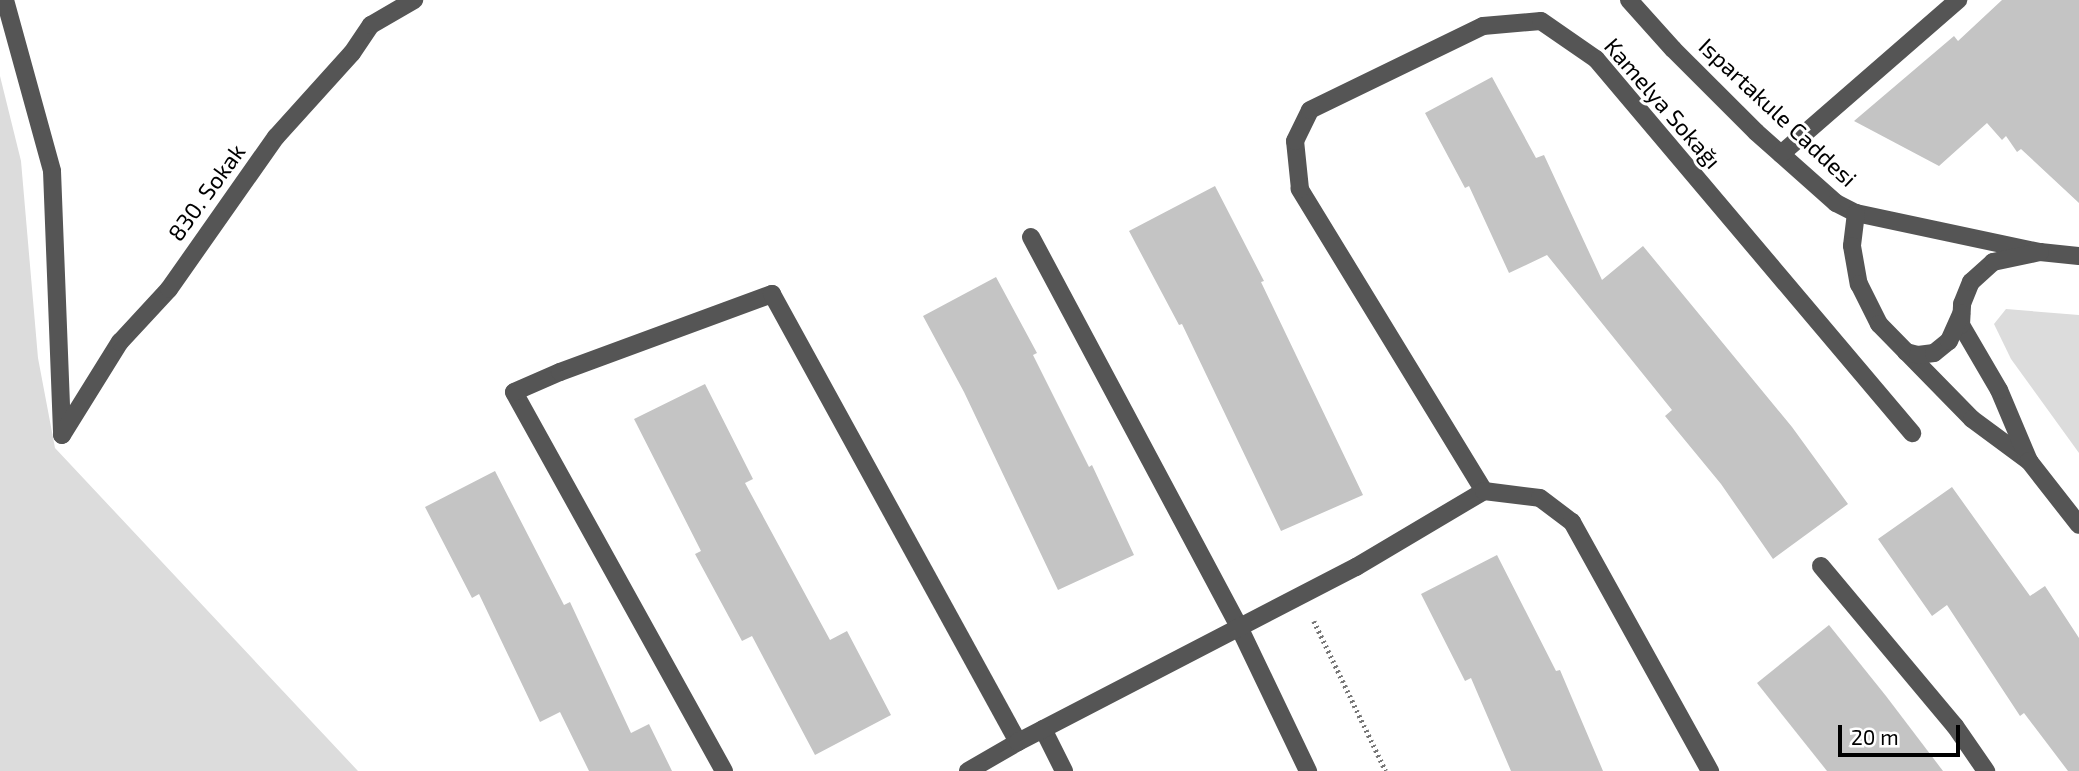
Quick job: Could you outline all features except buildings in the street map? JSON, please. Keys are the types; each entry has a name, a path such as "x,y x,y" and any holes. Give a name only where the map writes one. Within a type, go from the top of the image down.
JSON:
{"street":[{"name":"830. Sokak","path":"5,0 52,171 62,435 120,342 169,289 276,137 352,53 371,25 406,2"},
{"name":"Ispartakule Caddesi","path":"1629,0 1672,49 1836,203 1856,213 2040,252 2079,256"},
{"path":"1781,154 1958,0"},
{"name":"Kamelya Sokağı","path":"1485,491 1300,189 1295,141 1310,110 1483,26 1541,20 1596,59 1912,433"},
{"path":"1856,213 1852,246 1859,284 1879,324 1972,419 2029,461"},
{"path":"1031,237 1239,628 1308,771"},
{"path":"1906,352 1917,355 1934,353 1948,341 1962,311 1971,282 1993,262 2040,252"},
{"path":"724,771 514,392 560,372 772,294 1018,742"},
{"path":"1962,311 1961,325 1999,390 2029,461 2079,525"},
{"path":"968,771 1018,742 1301,595 1485,491 1540,498 1572,522 1710,771"},
{"path":"1821,566 1955,726 1986,771"},
{"path":"1043,729 1064,771"}],"path":[{"path":"1301,595 1386,771"}],"shaded area":[{"path":"0,76 21,161 38,358 55,448 358,771 0,771"},
{"path":"2006,309 2079,315 2079,453 2011,359 1994,324"}]}
